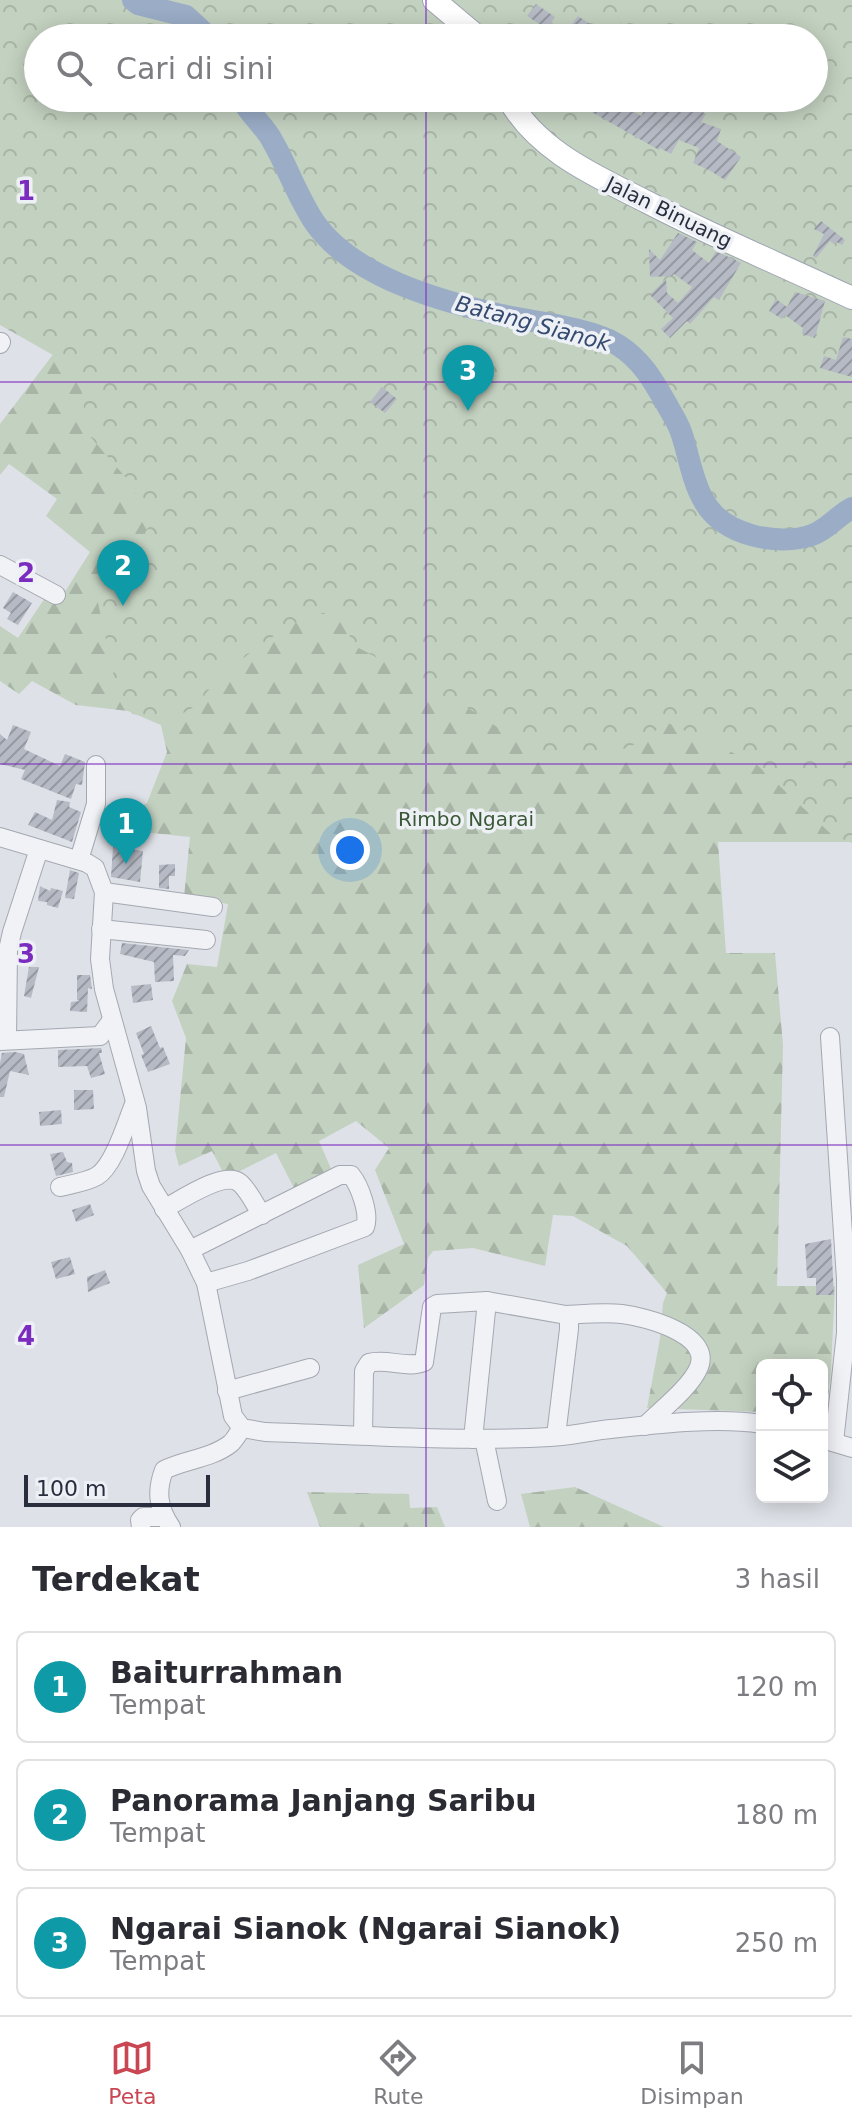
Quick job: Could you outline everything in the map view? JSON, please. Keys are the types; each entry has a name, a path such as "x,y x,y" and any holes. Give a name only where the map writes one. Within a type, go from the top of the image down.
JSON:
{"main road":[{"path":"434,0 462,24"},
{"name":"Jalan Binuang","path":"516,112 532,131 586,171 685,222 852,298"}],"street":[{"path":"0,565 56,595"},
{"path":"79,860 96,804 96,765"},
{"path":"0,837 79,860 95,868 104,892 102,974 109,1031 135,1102 151,1186 206,1283 233,1416 242,1428 265,1432 479,1439 556,1436 714,1421 756,1423"},
{"path":"39,849 8,950 4,1041 109,1031"},
{"path":"104,892 213,907"},
{"path":"101,929 206,940"},
{"path":"830,1037 845,1155 848,1216 846,1333 836,1443"},
{"path":"60,1187 95,1178 102,1173 135,1102"},
{"path":"190,1250 340,1175 351,1175 356,1180 368,1218 361,1230 206,1283"},
{"path":"164,1209 221,1180 232,1179 241,1184 262,1215"},
{"path":"487,1301 479,1439 497,1501"},
{"path":"363,1435 364,1371 369,1363 379,1361 418,1365 424,1362 432,1307 437,1304 487,1301 566,1315 643,1317 678,1332 698,1346 700,1366 690,1382 645,1426"},
{"path":"556,1436 569,1329 566,1315"},
{"path":"227,1391 310,1368"},
{"path":"167,1522 157,1495 164,1470 231,1443 242,1428"},
{"path":"141,1527 143,1517 167,1522"}],"green space":[{"path":"0,0 852,0 852,843 831,834 755,763 666,722 643,741 588,764 531,749 468,708 424,694 387,663 355,646 339,615 329,611 298,621 260,645 218,678 197,705 170,721 132,714 115,681 98,603 128,549 153,523 127,479 88,434 81,387 60,359 0,325"},
{"name":"Rimbo Ngarai","path":"97,192 852,842 718,842 726,953 775,953 783,1045 777,1286 835,1286 828,1398 828,1359 756,1359 756,1412 647,1408 667,1293 627,1246 573,1216 553,1215 545,1266 473,1248 433,1251 428,1258 424,1285 364,1328 358,1265 404,1244 375,1170 389,1148 356,1121 319,1141 332,1171 295,1190 276,1153 226,1178 212,1151 179,1166 175,1151 186,1038 172,1001 187,964 217,967 228,904 184,897 190,837 123,830 125,814 147,803 167,752 161,725 128,711 76,705 32,681 19,694 0,681 0,626 18,638 51,589 63,595 90,552 46,516 57,499 9,464 0,475 0,424 61,344"},
{"path":"575,1487 664,1527 530,1527 521,1494"},
{"path":"307,1492 409,1494 410,1508 437,1507 445,1527 320,1527"}],"building":[{"path":"536,4 555,17 550,24 539,24 527,16"},
{"path":"578,16 590,24 572,24"},
{"path":"592,112 634,112 641,116 643,112 702,112 706,114 701,122 721,129 717,141 741,157 725,180 693,163 699,148 679,140 671,154"},
{"path":"821,221 845,240 842,245 830,241 816,258 813,256 824,234 814,229"},
{"path":"678,233 697,242 692,250 709,263 716,251 741,263 719,300 714,297 690,324 687,321 670,338 661,329 673,318 650,295 666,279 667,293 678,303 692,287 674,274 650,277 649,249 660,260"},
{"path":"795,292 825,301 815,338 802,334 803,328 785,315 782,319 769,311 776,299 787,307"},
{"path":"843,337 852,339 852,377 820,368 824,356 836,360"},
{"path":"382,387 397,399 385,413 370,402"},
{"path":"13,592 32,603 18,625 7,619 11,613 3,608"},
{"path":"13,725 31,732 24,749 60,766 65,754 85,762 82,785 76,784 71,799 21,779 25,770 0,764 0,734 7,740"},
{"path":"57,800 70,802 69,807 81,812 72,842 28,825 35,812 52,820"},
{"path":"113,847 143,851 140,882 111,877"},
{"path":"175,864 175,876 169,876 169,889 159,888 159,865"},
{"path":"70,870 79,873 74,899 65,898"},
{"path":"40,886 50,891 51,888 63,891 58,908 38,901"},
{"path":"122,943 189,950 185,956 173,955 174,981 155,982 154,962 120,954"},
{"path":"29,967 39,967 31,998 24,996"},
{"path":"77,975 90,975 92,989 88,988 87,1012 70,1011 71,1002 80,1001 77,1000"},
{"path":"151,984 153,1000 133,1003 131,986"},
{"path":"151,1026 170,1064 148,1072 136,1033"},
{"path":"101,1048 102,1053 99,1053 105,1074 91,1078 87,1066 58,1067 58,1050"},
{"path":"2,1053 24,1054 29,1075 10,1071 4,1097 0,1097"},
{"path":"74,1090 93,1090 94,1109 74,1110"},
{"path":"61,1110 62,1124 40,1126 39,1112"},
{"path":"63,1152 67,1162 72,1163 73,1172 56,1176 50,1154"},
{"path":"90,1204 94,1215 76,1222 72,1210"},
{"path":"831,1239 834,1295 816,1295 816,1278 807,1278 805,1244"},
{"path":"70,1257 75,1274 56,1279 51,1262"},
{"path":"105,1270 110,1283 88,1292 87,1277"}],"waterway":[{"name":"Batang Sianok","path":"133,0 186,16 195,24"},
{"name":"Batang Sianok","path":"250,112 270,136 315,223 331,242 352,258 374,272 425,294 501,315 593,334 618,345 634,357 652,380 678,425 704,501 712,513 724,522 752,535 783,540 817,533 852,508"}],"place":[{"name":"Ngarai Sianok (Ngarai Sianok)","path":"468,411"},
{"name":"Panorama Janjang Saribu","path":"123,606"},
{"name":"Baiturrahman","path":"126,864"}]}
